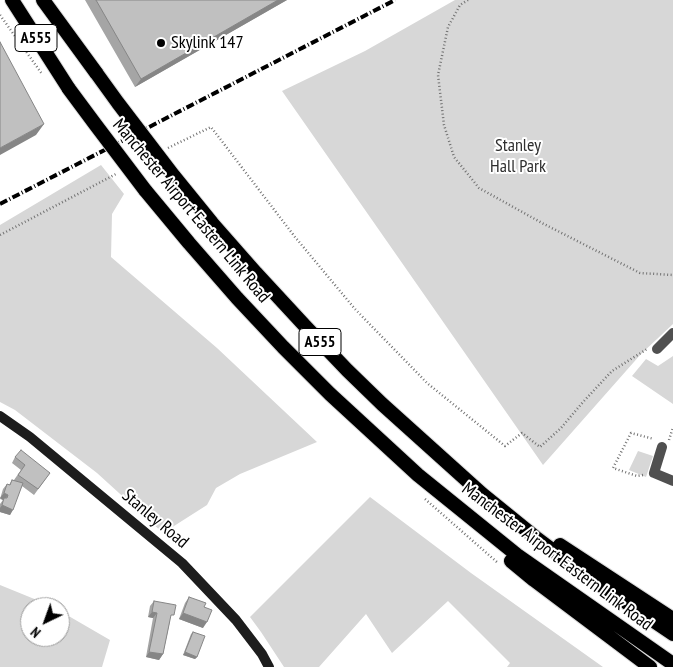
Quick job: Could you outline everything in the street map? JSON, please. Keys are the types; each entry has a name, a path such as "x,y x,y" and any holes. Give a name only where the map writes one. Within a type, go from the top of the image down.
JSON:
{"highway":[{"path":"5,0 61,76"},
{"name":"Manchester Airport Eastern Link Road","path":"12,0 69,89 145,190 237,298 283,347 330,394 418,475 517,555 673,664"},
{"name":"Manchester Airport Eastern Link Road","path":"43,0 118,104 212,223 347,370 482,494 535,537 587,576 673,634"},
{"path":"53,0 93,68"},
{"name":"A555","path":"418,475 480,535 534,580 650,667"},
{"name":"A555","path":"482,494 673,619"}],"main road":[{"name":"Stanley Road","path":"0,416 30,437 182,563 236,620 262,654 269,667"}],"street":[{"path":"657,349 673,333"},
{"path":"663,444 654,473 673,481"}],"path":[{"path":"468,0 460,4 448,27 438,75 444,125 454,157 479,188 542,223 640,273 673,275"},
{"path":"0,15 46,80"},
{"path":"163,150 211,127 295,237 355,309 427,383 505,446 522,433 540,447 612,372 647,349 657,349"},
{"path":"0,235 120,172"},
{"path":"654,473 637,476 613,468 631,433 663,444 673,427"}],"green space":[{"name":"Stanley Hall Park","path":"455,0 673,0 673,324 641,354 543,465 282,91 365,51"},
{"path":"101,165 124,194 112,214 111,257 217,348 317,442 240,474 216,488 207,505 163,533 97,473 15,410 0,402 0,225"},
{"path":"673,356 673,404 632,376 646,359 658,366"},
{"path":"638,451 653,456 646,477 629,470"},
{"path":"370,497 471,573 603,667 507,667 510,663 448,601 392,653 366,614 319,667 284,667 250,617"},
{"path":"0,585 29,597 20,597 20,647 70,647 70,617 110,640 102,667 0,667"}],"building":[{"name":"Skylink 147","path":"96,0 278,0 141,79"},
{"path":"0,42 44,124 0,148"},
{"path":"21,450 50,473 38,489 18,475 25,465 15,457"},
{"path":"12,480 23,483 13,510 2,505 4,498 7,498 8,495 4,493 7,484 10,485"},
{"path":"189,597 206,603 204,607 212,610 207,622 183,613"},
{"path":"154,601 176,605 174,615 171,615 163,654 149,652 157,613 152,612"},
{"path":"193,632 205,636 197,657 185,652"}],"railway":[{"path":"0,204 395,0"}],"place":[{"name":"Skylink 147","path":"161,43"}]}
